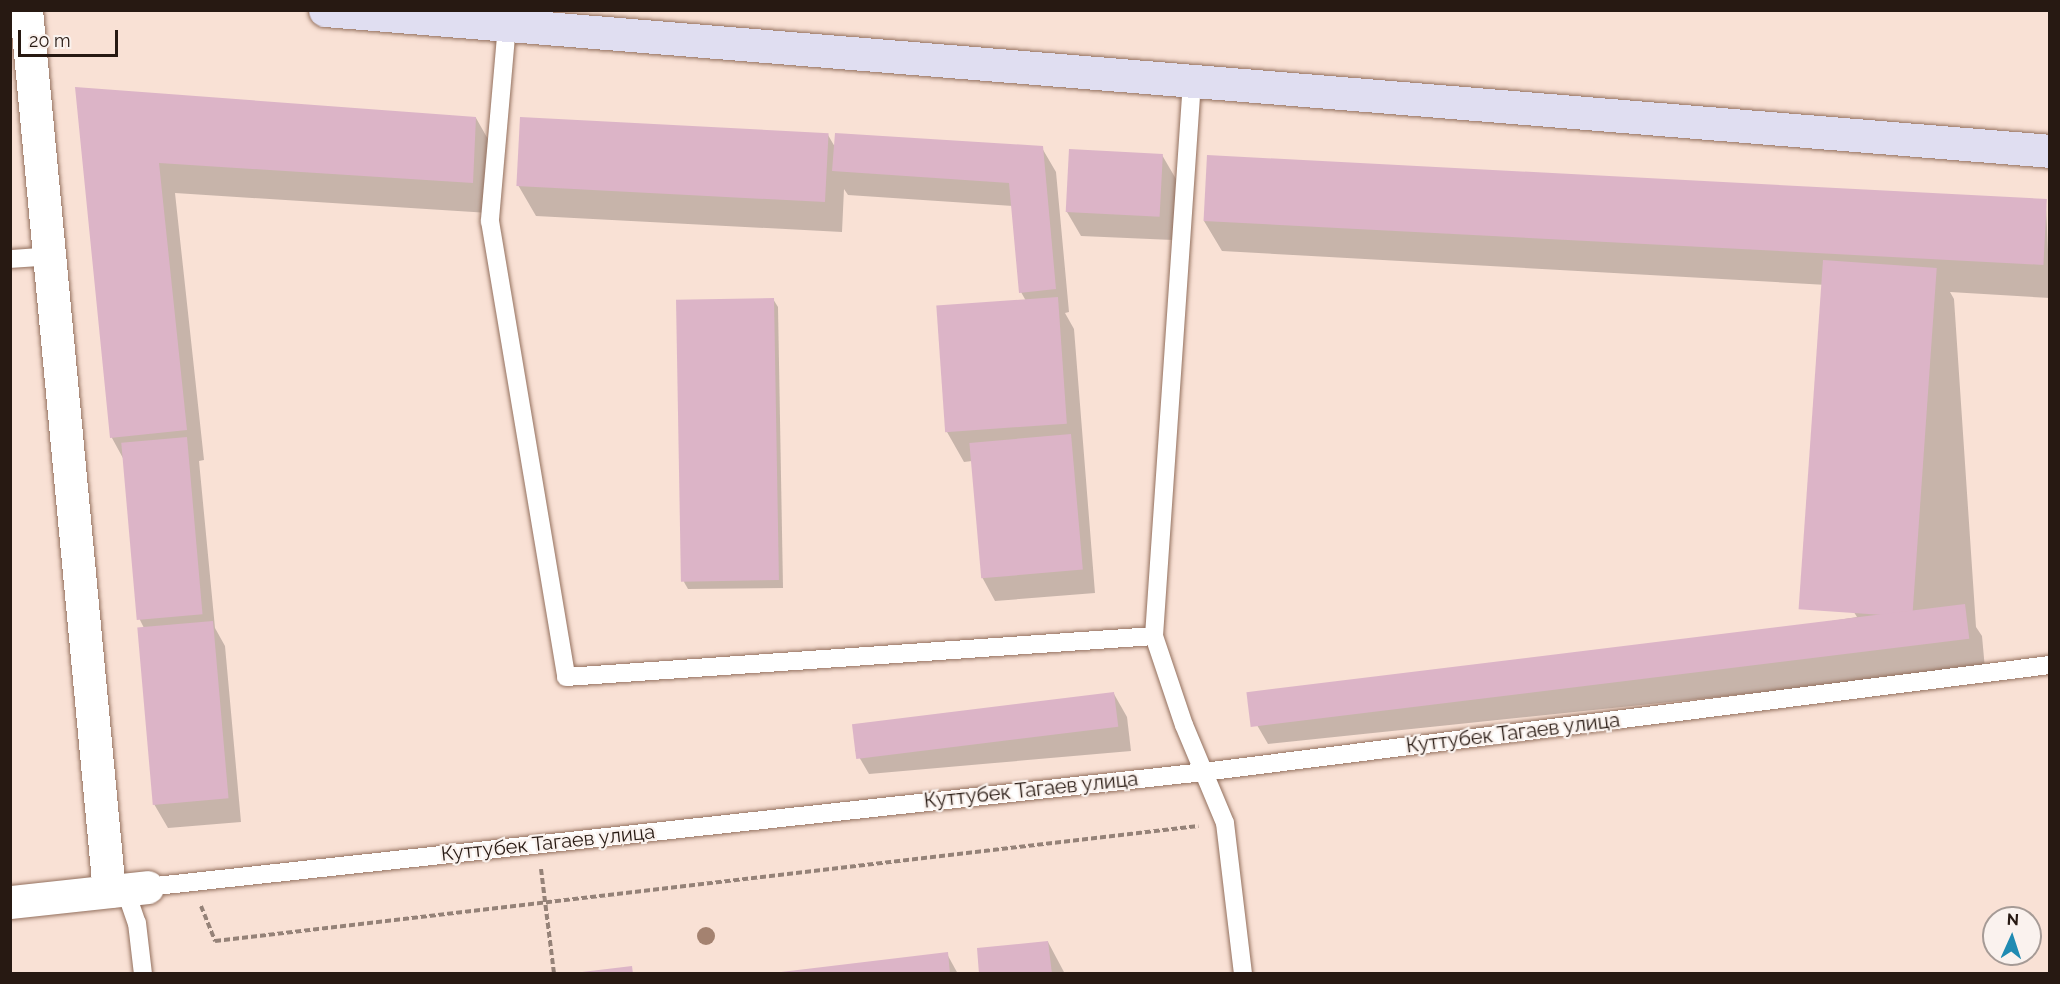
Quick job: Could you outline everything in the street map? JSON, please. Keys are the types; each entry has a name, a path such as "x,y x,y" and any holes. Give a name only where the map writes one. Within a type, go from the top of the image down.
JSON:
{"street":[{"path":"26,10 49,256 127,889"},
{"path":"325,10 2049,152"},
{"name":"Куттубек Тагаев улица","path":"10,902 127,889"}],"lane":[{"path":"507,25 490,221 566,677 1154,636"},
{"path":"1192,82 1154,636 1204,772 1226,823 1243,974"},
{"path":"10,259 49,256"},
{"name":"Куттубек Тагаев улица","path":"127,889 1204,772 2049,665"},
{"path":"127,889 137,923 143,974"}],"path":[{"path":"192,882 215,941 545,900 1226,823"},
{"path":"538,844 554,974"}],"building":[{"path":"75,87 476,117 473,183 159,163 187,430 110,438"},
{"path":"520,117 829,133 825,202 516,186"},
{"path":"835,133 1043,146 1056,289 1019,293 1009,183 832,171"},
{"path":"1069,149 1163,154 1160,217 1066,212"},
{"path":"1207,155 2047,199 2043,265 1204,221"},
{"path":"1823,260 1937,268 1912,617 1799,609"},
{"path":"1058,297 1067,424 945,432 936,306"},
{"path":"774,298 779,580 681,582 676,300"},
{"path":"1071,434 1083,569 981,578 969,443"},
{"path":"187,437 203,614 137,620 121,443"},
{"path":"1965,604 1969,639 1251,727 1246,692"},
{"path":"213,621 229,798 153,805 137,628"},
{"path":"1114,692 1118,727 856,759 852,724"},
{"path":"1048,941 1052,974 979,974 977,948"},
{"path":"948,952 950,974 781,974 781,972"},
{"path":"632,966 633,974 582,974 582,972"}]}
